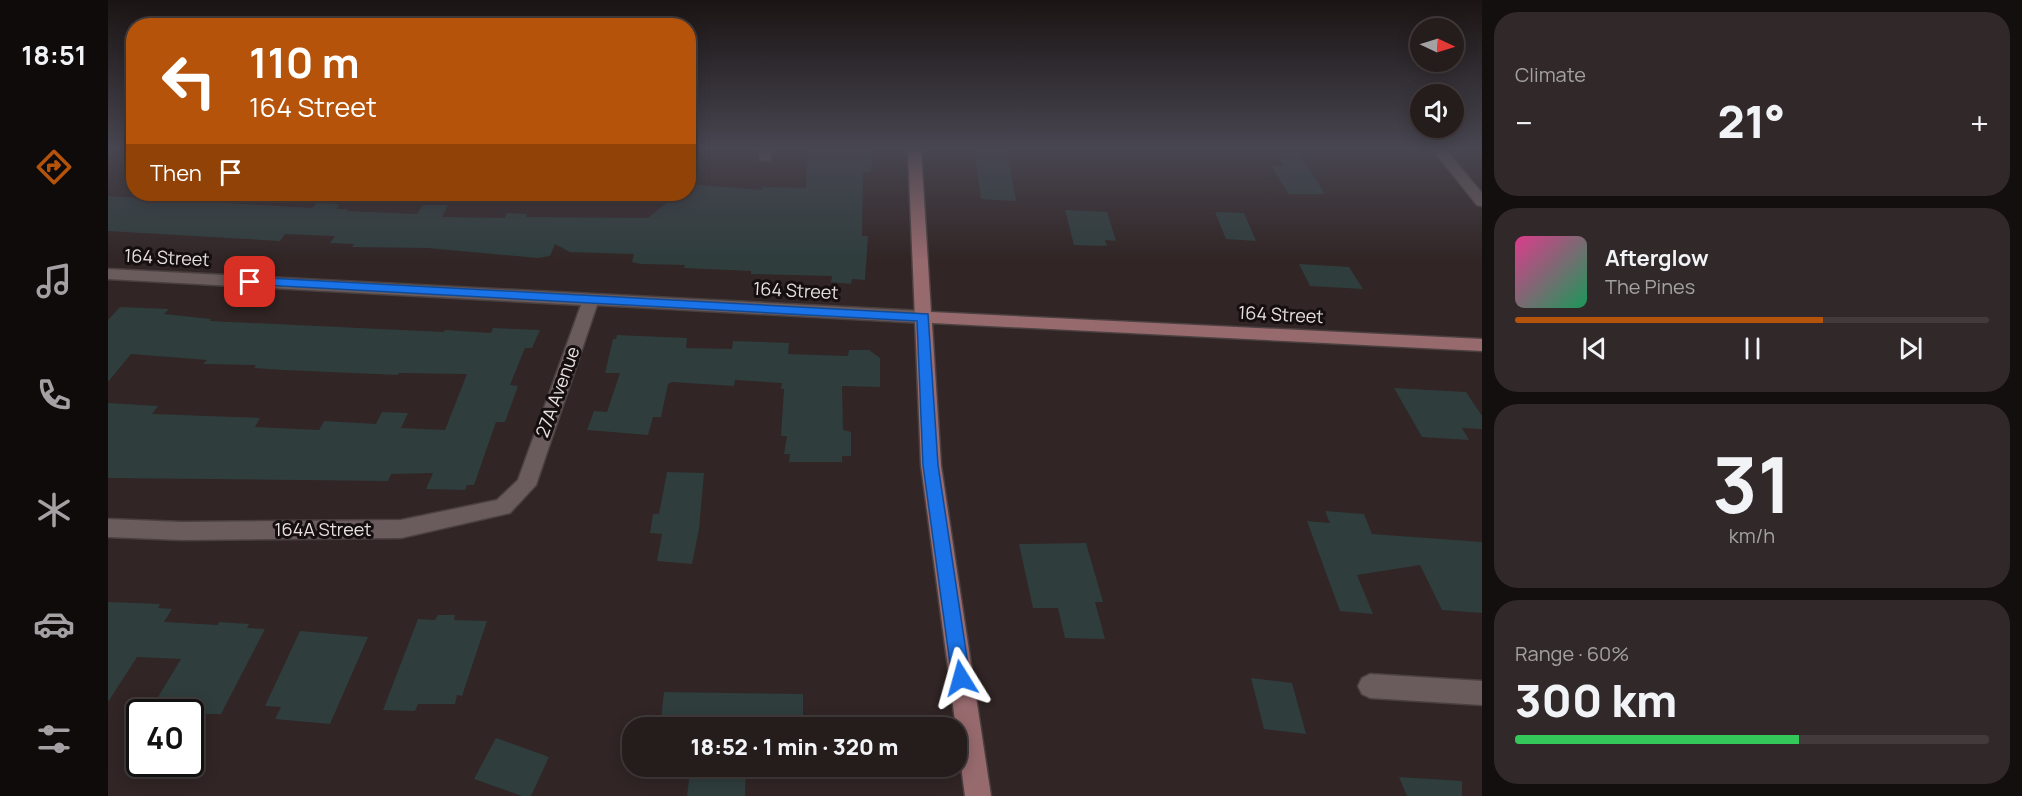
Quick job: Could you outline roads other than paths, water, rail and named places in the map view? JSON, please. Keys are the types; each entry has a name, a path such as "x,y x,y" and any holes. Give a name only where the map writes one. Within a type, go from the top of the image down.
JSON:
{"street":[{"path":"916,187 931,465 978,796"},
{"path":"1470,187 1482,202"},
{"name":"164 Street","path":"109,275 1482,345"},
{"name":"27A Avenue","path":"526,485 591,300"},
{"name":"164A Street","path":"108,528 182,531 401,530 503,507 526,485"},
{"path":"1370,686 1482,693"}]}
